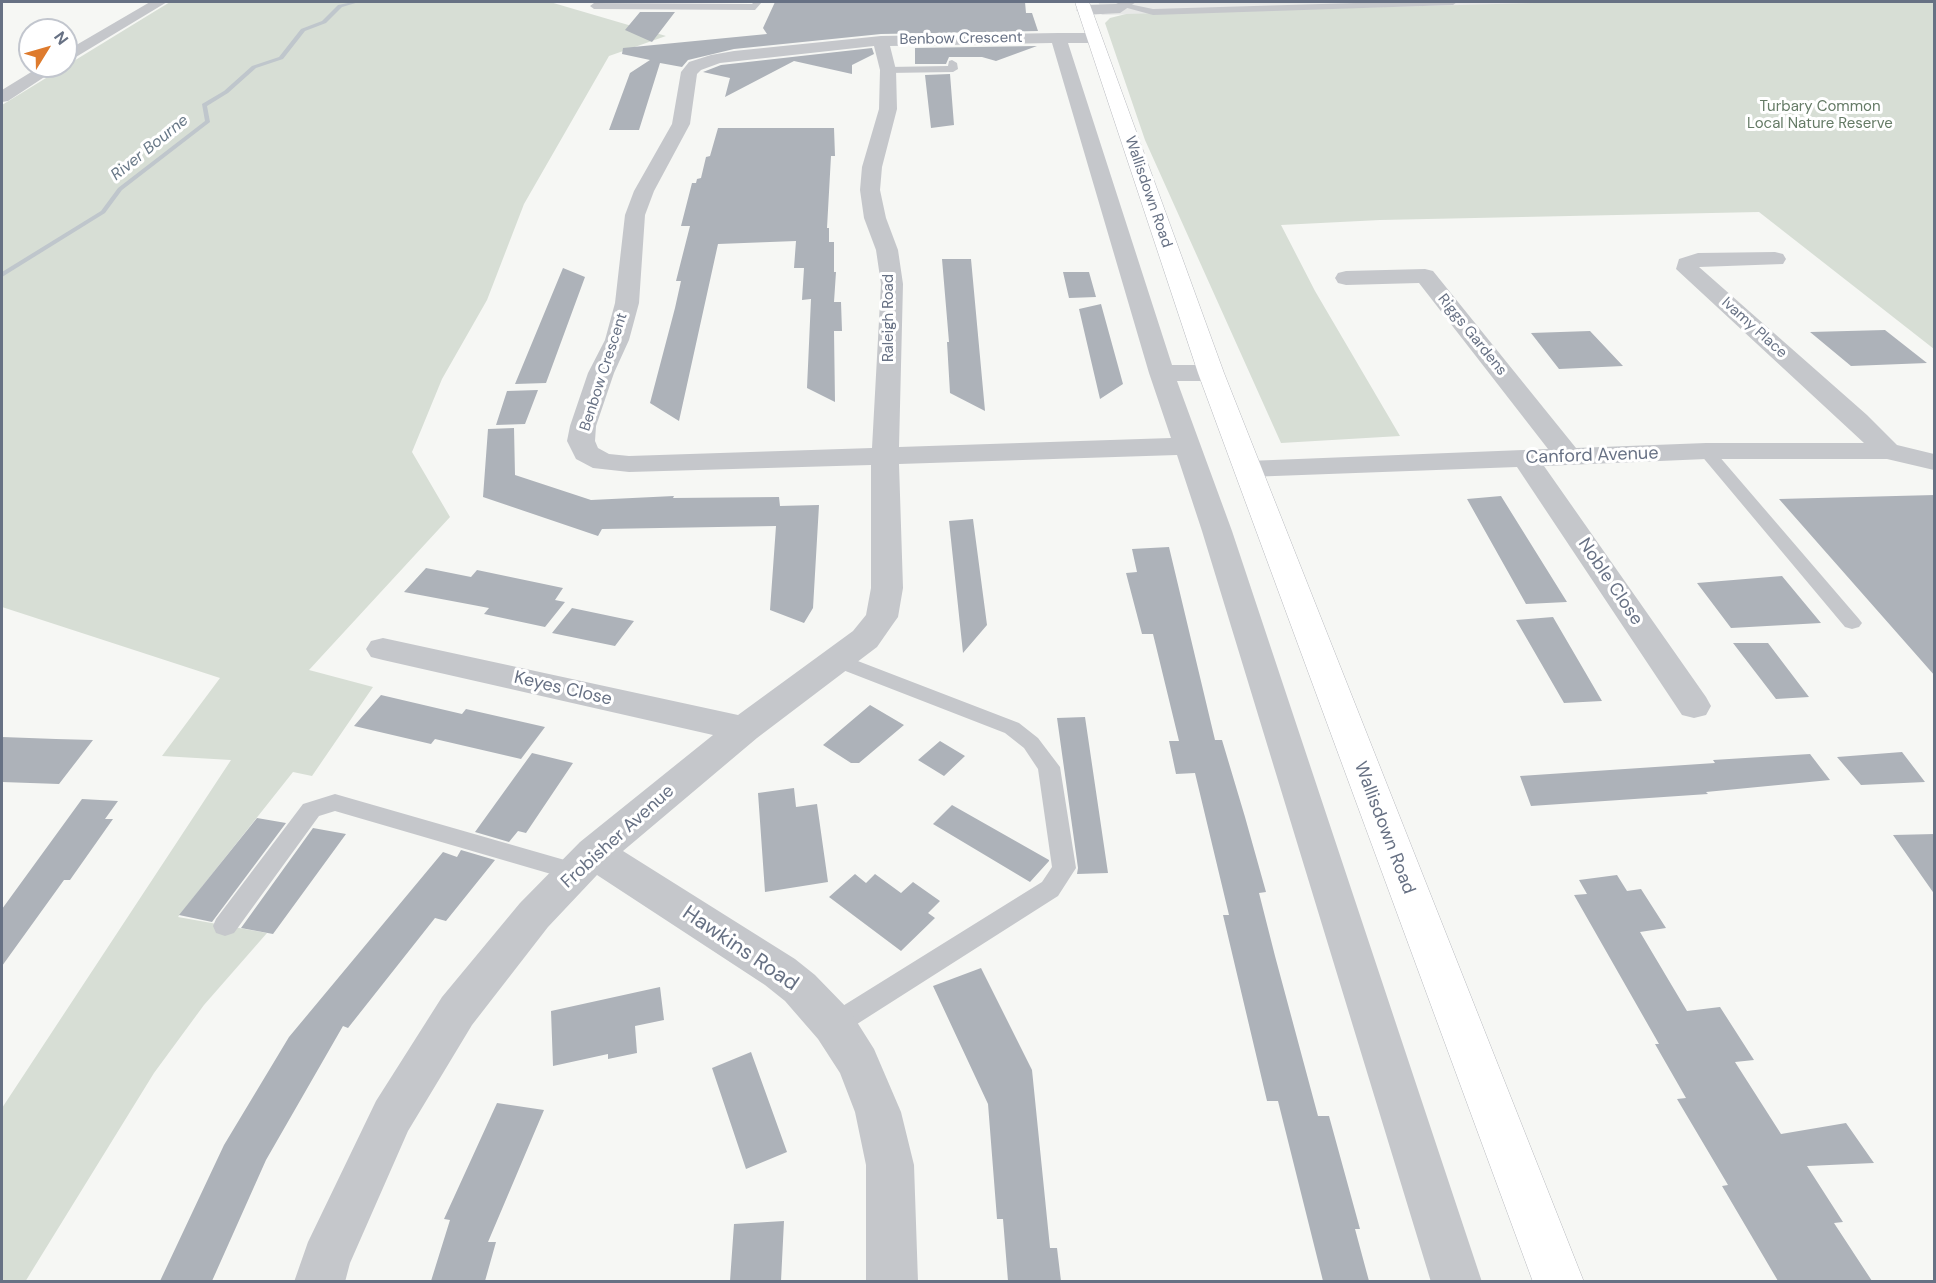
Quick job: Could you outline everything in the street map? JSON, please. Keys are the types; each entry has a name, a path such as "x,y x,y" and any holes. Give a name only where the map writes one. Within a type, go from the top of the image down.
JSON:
{"main road":[{"name":"Wallisdown Road","path":"1083,6 1211,373 1559,1281"}],"street":[{"path":"78,51 160,2"},
{"name":"Wallisdown Road","path":"1083,6 1127,4"},
{"path":"1058,38 1162,373 1188,446 1457,1281"},
{"name":"Benbow Crescent","path":"1093,38 881,41 717,58 695,66 689,72 686,80 681,124 644,191 635,215 627,303 617,340 601,373 581,441 586,453 603,462 629,464 1188,446"},
{"name":"Raleigh Road","path":"881,41 888,70 888,108 872,167 870,190 875,218 887,250 892,284 885,456"},
{"path":"2,97 33,78"},
{"name":"Ivamy Place","path":"1775,259 1698,260 1688,264 1687,268 1858,421 1887,452"},
{"name":"Riggs Gardens","path":"1346,278 1425,276 1568,456"},
{"path":"1162,373 1211,373"},
{"name":"Canford Avenue","path":"1248,469 1706,451 1887,452 1935,462"},
{"name":"Frobisher Avenue","path":"319,1281 326,1260 392,1116 457,1011 534,915 585,863 744,729 865,639 882,617 887,588 885,456"},
{"name":"Noble Close","path":"1525,458 1694,706"},
{"name":"Keyes Close","path":"383,649 744,729"},
{"name":"Hawkins Road","path":"585,863 780,972 800,988 834,1025 858,1063 878,1112 890,1165 892,1281"}],"lane":[{"path":"594,6 754,7 758,2"},
{"path":"1127,4 1154,12 1453,2"},
{"path":"888,70 953,69 952,63"},
{"path":"1706,451 1852,623"},
{"path":"834,1025 1050,890 1064,868 1048,767 1030,742 1012,728 837,660"},
{"path":"225,926 310,810 335,802 585,863"}],"shaded area":[{"path":"1098,2 1604,2 1102,15 1097,10 1102,9"}],"green space":[{"path":"170,2 550,2 666,36 609,56 524,204 487,300 442,379 412,452 450,517 309,670 373,687 312,776 293,772 178,917 267,933 204,1005 154,1073 25,1282 2,1281 2,1108 231,760 162,756 220,678 2,607 2,105 46,78 78,78 78,58"},
{"name":"Turbary Common Local Nature Reserve","path":"1572,2 1934,2 1934,349 1759,212 1380,220 1281,225 1315,291 1400,436 1281,443 1145,140 1105,23 1110,18 1126,14"}],"building":[{"path":"775,2 1025,2 1026,13 1032,13 1038,31 881,34 734,49 688,60 682,67 660,63 639,130 609,130 630,73 650,60 622,54 623,48 767,34 763,28"},
{"path":"640,12 675,12 652,42 625,30"},
{"path":"1037,46 996,61 982,57 949,57 946,64 915,64 915,48"},
{"path":"872,48 874,54 852,65 852,74 794,61 725,97 730,78 703,72 721,65"},
{"path":"950,74 954,125 931,128 925,75"},
{"path":"718,128 834,128 835,156 831,156 827,228 829,228 829,242 834,242 834,272 836,272 834,302 841,302 842,331 834,331 835,402 807,388 811,299 802,300 804,268 794,268 796,241 718,244 679,421 650,403 681,281 676,281 690,226 681,226 692,183 696,183 697,179 701,178 706,157 710,156"},
{"path":"942,259 971,259 985,411 950,393 947,342 949,342"},
{"path":"563,268 585,277 546,383 515,384"},
{"path":"1063,272 1089,272 1096,297 1069,298"},
{"path":"1101,304 1123,384 1100,399 1079,309"},
{"path":"1885,330 1927,363 1851,366 1810,332"},
{"path":"1590,331 1623,366 1559,369 1531,333"},
{"path":"538,390 525,424 496,425 507,391"},
{"path":"514,428 515,475 591,500 674,496 673,498 779,497 780,506 819,505 813,608 804,623 770,610 776,526 602,529 598,536 483,497 488,429"},
{"path":"1935,495 1935,676 1779,499"},
{"path":"1501,496 1567,602 1526,604 1467,499"},
{"path":"973,519 987,625 963,653 949,521"},
{"path":"1169,547 1215,740 1222,740 1245,817 1266,892 1259,893 1275,956 1318,1116 1329,1116 1360,1229 1355,1229 1369,1281 1323,1281 1278,1101 1267,1101 1223,915 1229,915 1195,773 1176,774 1169,741 1179,741 1153,634 1142,634 1126,573 1137,572 1132,549"},
{"path":"426,568 471,577 477,570 563,588 555,600 565,602 545,627 484,614 489,608 404,592"},
{"path":"1782,576 1821,623 1731,628 1697,583"},
{"path":"572,608 634,621 615,646 552,633"},
{"path":"1553,617 1602,701 1564,703 1516,620"},
{"path":"1733,643 1768,643 1809,697 1776,699"},
{"path":"381,695 462,714 466,709 545,727 521,759 435,739 431,744 354,726"},
{"path":"870,705 904,725 859,763 851,763 823,745"},
{"path":"1085,717 1108,873 1077,874 1057,718"},
{"path":"2,737 93,740 59,784 2,782"},
{"path":"940,741 965,756 944,776 918,760"},
{"path":"1902,752 1925,782 1861,785 1837,757"},
{"path":"532,753 573,763 526,833 518,831 509,842 475,832"},
{"path":"1810,754 1830,780 1706,792 1708,794 1531,806 1520,776 1715,763 1713,760"},
{"path":"794,788 796,807 817,804 828,882 765,892 758,793"},
{"path":"82,799 118,801 105,819 113,819 70,880 64,880 2,966 2,909"},
{"path":"952,805 1049,861 1030,882 933,824"},
{"path":"257,818 286,823 212,922 179,915"},
{"path":"313,828 346,834 273,934 241,928"},
{"path":"1935,834 1935,895 1893,835"},
{"path":"461,850 495,860 446,921 435,918 348,1028 343,1026 266,1160 212,1281 160,1281 224,1145 289,1037 443,852 457,857"},
{"path":"855,874 866,883 875,874 901,893 913,882 940,901 928,913 935,918 901,951 829,897"},
{"path":"1617,875 1627,891 1641,889 1666,928 1640,932 1687,1011 1720,1007 1754,1060 1735,1062 1781,1134 1846,1123 1874,1163 1807,1166 1843,1222 1834,1223 1872,1281 1778,1281 1722,1186 1728,1185 1677,1099 1686,1098 1655,1044 1659,1044 1574,895 1587,894 1579,880"},
{"path":"981,968 1032,1070 1050,1248 1057,1248 1061,1281 1008,1281 1003,1219 997,1219 988,1104 933,986"},
{"path":"660,987 664,1020 635,1026 637,1053 608,1059 608,1054 553,1066 551,1011"},
{"path":"751,1052 787,1152 746,1169 712,1068"},
{"path":"497,1103 544,1110 488,1242 496,1242 485,1281 431,1281 450,1220 444,1219"},
{"path":"784,1221 781,1281 730,1281 734,1224"}],"waterway":[{"name":"River Bourne","path":"2,275 103,212 120,189 208,121 204,105 226,92 254,67 281,58 303,30 324,22 340,6 357,2"}]}
